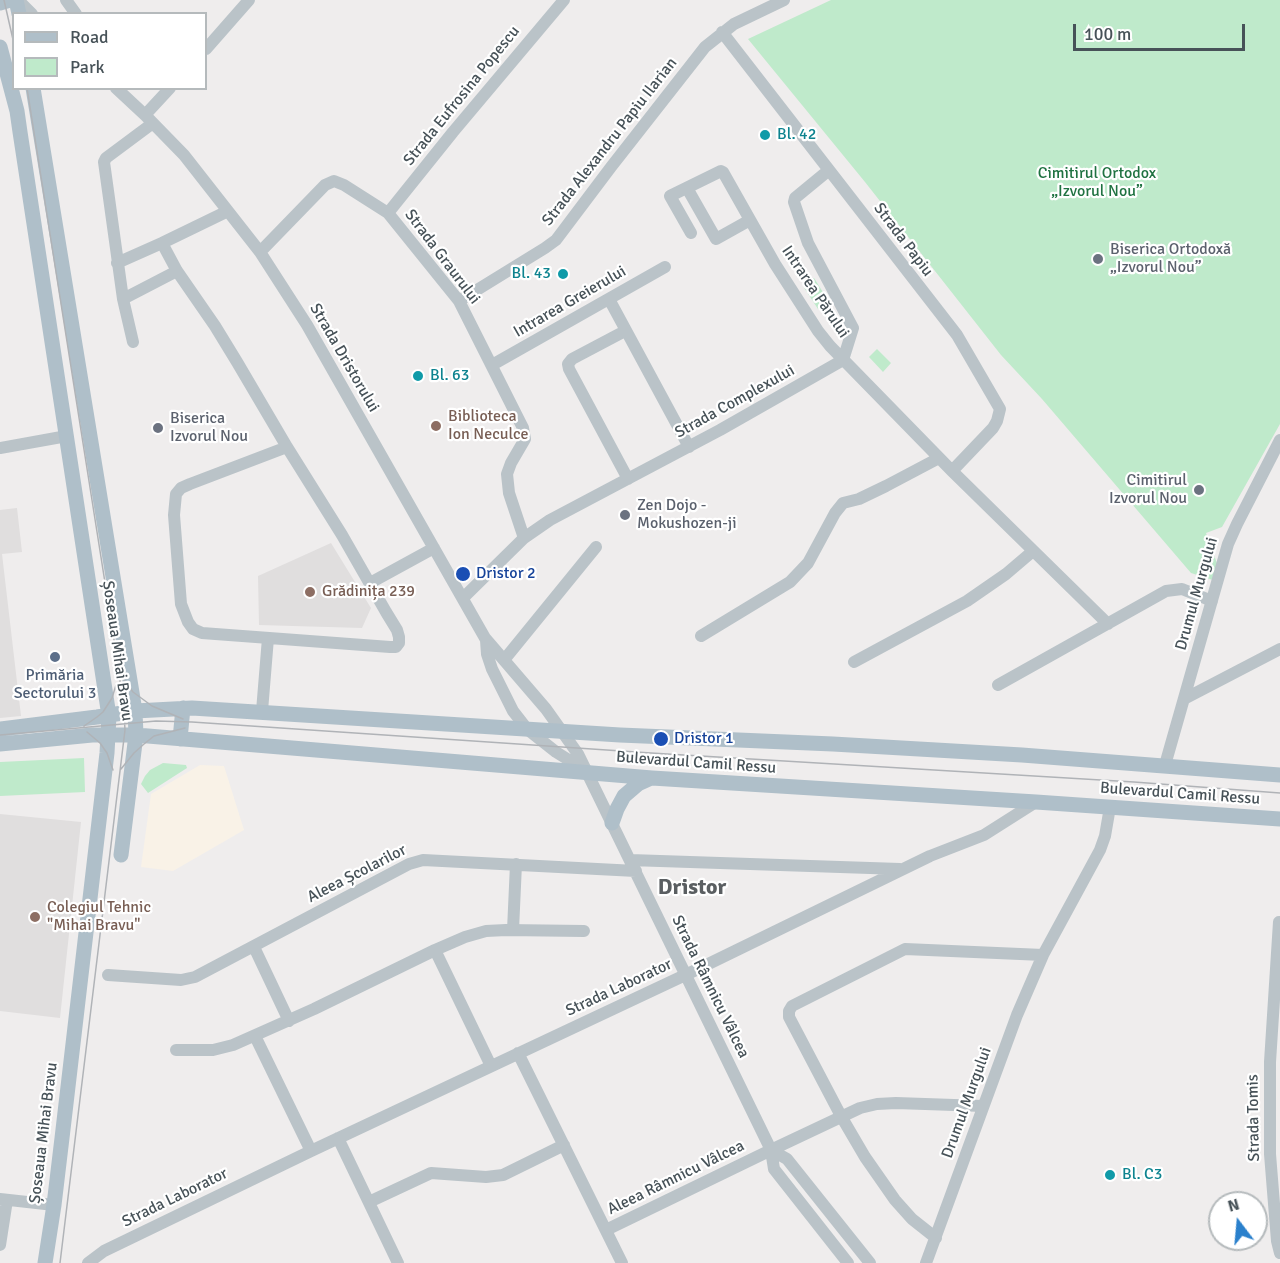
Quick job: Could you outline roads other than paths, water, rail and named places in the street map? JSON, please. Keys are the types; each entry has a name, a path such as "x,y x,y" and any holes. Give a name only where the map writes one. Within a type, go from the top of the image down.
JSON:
{"main road":[{"path":"0,3 15,0"},
{"name":"Șoseaua Mihai Bravu","path":"0,47 4,75 17,111 109,716 105,774 54,1205 45,1263"},
{"name":"Șoseaua Mihai Bravu","path":"36,91 135,711 136,735 121,855"},
{"path":"104,676 129,672"},
{"path":"180,739 183,708"},
{"name":"Bulevardul Camil Ressu","path":"0,729 135,711 183,708 562,731 833,744 1165,765 1280,775"},
{"name":"Bulevardul Camil Ressu","path":"0,744 75,736 136,735 652,778 1280,819"},
{"path":"105,774 131,776"},
{"path":"612,822 624,796 638,784 652,778"}],"street":[{"path":"0,14 15,0 30,12"},
{"path":"207,48 249,0"},
{"name":"Strada Eufrosina Popescu","path":"388,213 564,0"},
{"name":"Strada Alexandru Papiu Ilarian","path":"459,301 556,240 705,47 734,24 784,0"},
{"name":"Strada Papiu","path":"722,32 957,335 1000,409 993,428 952,471"},
{"name":"Strada Dristorului","path":"118,90 184,155 260,252 307,325 485,638 546,709 589,773"},
{"name":"Strada Dristorului","path":"128,90 149,119"},
{"path":"133,342 117,263 104,162 149,119 169,90"},
{"path":"829,170 795,198 794,206 808,243 853,328 843,360"},
{"name":"Intrarea Părului","path":"691,233 670,196 721,171 818,331 843,360 939,458 1108,624"},
{"name":"Strada Graurului","path":"260,252 325,185 334,181 388,213 459,301 525,432 525,439 507,474 509,493 524,538"},
{"path":"687,188 716,239 750,220"},
{"path":"117,263 228,210"},
{"path":"162,243 177,271 215,326 370,583 397,630 399,643 396,646 202,633 193,629 188,622 181,604 174,505 176,494 181,488 287,447"},
{"name":"Intrarea Greierului","path":"492,365 665,267"},
{"path":"123,300 177,271"},
{"path":"609,299 689,447"},
{"path":"625,331 572,359 568,364 628,479"},
{"name":"Strada Complexului","path":"462,598 524,538 550,520 689,447 843,360"},
{"path":"0,448 67,436"},
{"name":"Drumul Murgului","path":"1165,765 1228,544 1280,440"},
{"path":"702,636 790,582 808,563 835,513 843,503 886,486 939,458"},
{"path":"504,660 596,547"},
{"path":"370,583 434,548"},
{"path":"854,662 967,601 1006,574 1033,551"},
{"path":"998,685 1166,591 1182,589 1212,601"},
{"path":"262,711 268,638"},
{"name":"Strada Dristorului","path":"485,638 492,669 513,711 527,729 556,752 589,773"},
{"path":"1184,699 1280,649"},
{"name":"Strada Râmnicu Vâlcea","path":"589,773 771,1150 774,1169 848,1263"},
{"name":"Strada Laborator","path":"88,1263 104,1251 338,1138 686,975 941,851 984,835 1036,802"},
{"name":"Drumul Murgului","path":"926,1263 1017,1015 1042,955 1102,844 1110,807"},
{"name":"Aleea Școlarilor","path":"108,975 188,979 423,860 516,864 738,864 905,869"},
{"path":"513,930 516,864"},
{"name":"Strada Tomis","path":"1279,922 1278,982 1270,1062 1270,1154 1280,1253"},
{"path":"176,1050 213,1050 233,1045 289,1021 465,937 486,931 584,931"},
{"path":"254,947 289,1021"},
{"path":"936,1238 912,1219 895,1200 865,1157 789,1017 789,1011 792,1005 905,949 1042,955"},
{"path":"435,950 492,1066"},
{"path":"255,1036 311,1151"},
{"name":"Aleea Râmnicu Vâlcea","path":"518,1053 606,1230 860,1108 896,1103 983,1106"},
{"path":"338,1138 398,1263"},
{"path":"369,1202 431,1173 486,1177 503,1175 564,1144"},
{"name":"Strada Râmnicu Vâlcea","path":"771,1150 787,1160 870,1263"},
{"path":"4,1200 54,1205"},
{"name":"Șoseaua Mihai Bravu","path":"0,1245 4,1200"},
{"path":"606,1230 622,1263"}],"tram line":[{"path":"4,0 12,35"},
{"path":"27,90 118,665 125,730 60,1263"},
{"path":"121,676 133,692 152,706 183,719"},
{"path":"84,726 103,712 112,698 116,685"},
{"path":"0,735 156,721 192,722 1280,793"},
{"path":"121,769 134,753 154,736 185,728"},
{"path":"87,732 100,743 107,753 113,770"}],"place":[{"name":"Bl. 42","path":"765,135"},
{"name":"Biserica Ortodoxă „Izvorul Nou”","path":"1098,259"},
{"name":"Bl. 43","path":"563,274"},
{"name":"Bl. 63","path":"418,376"},
{"name":"Biblioteca Ion Neculce","path":"436,426"},
{"name":"Biserica Izvorul Nou","path":"158,428"},
{"name":"Cimitirul Izvorul Nou","path":"1199,490"},
{"name":"Zen Dojo - Mokushozen-ji","path":"625,515"},
{"name":"Dristor 2","path":"463,574"},
{"name":"Grădinița 239","path":"310,592"},
{"name":"Primăria Sectorului 3","path":"55,657"},
{"name":"Dristor 1","path":"661,739"},
{"name":"Colegiul Tehnic \"Mihai Bravu\"","path":"35,917"},
{"name":"Bl. C3","path":"1110,1175"}],"district":[{"name":"Dristor","path":"692,888"}],"park label":[{"name":"Cimitirul Ortodox „Izvorul Nou”","path":"1097,183"}]}
